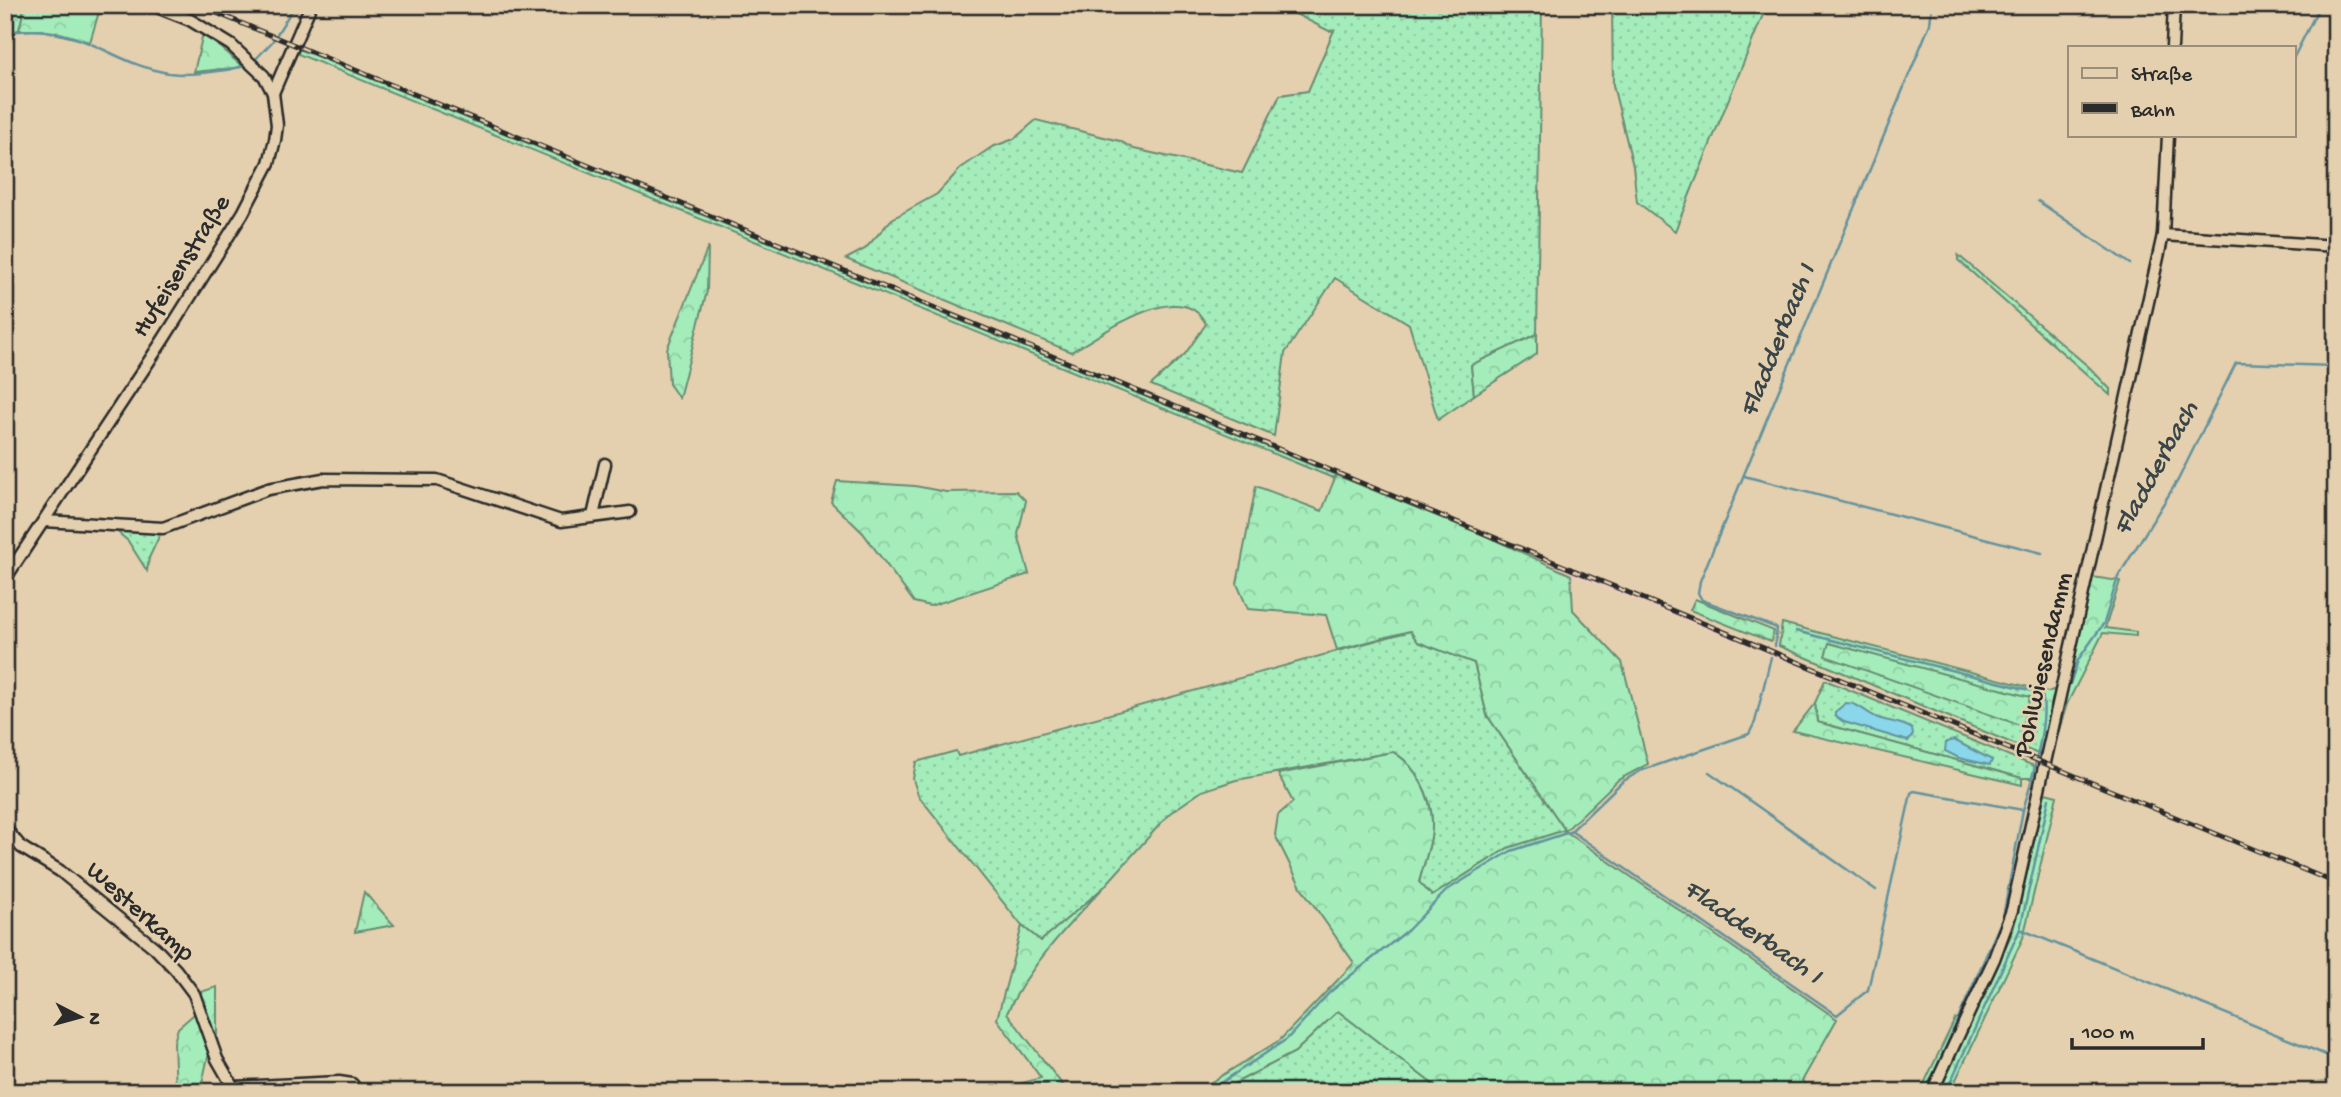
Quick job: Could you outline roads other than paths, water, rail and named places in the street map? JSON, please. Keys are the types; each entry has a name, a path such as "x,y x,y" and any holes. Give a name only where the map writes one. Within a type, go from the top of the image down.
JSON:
{"street":[{"path":"152,5 190,20 231,45 251,63 273,93"},
{"path":"273,93 311,5"},
{"path":"2172,46 2174,5"},
{"name":"Hufeisenstraße","path":"5,579 243,213 269,163 275,140 273,93"},
{"name":"Pohlwiesendamm","path":"1932,1092 2000,947 2012,910 2163,235 2168,136"},
{"path":"2163,235 2336,246"},
{"path":"593,516 605,464"},
{"path":"44,522 163,528 268,489 297,482 424,478 452,482 561,520 630,512"},
{"name":"Westerkamp","path":"5,828 21,847 60,871 155,948 176,970 194,994 217,1059 233,1087 340,1082 352,1084 358,1092"}],"water":[{"path":"1846,703 1859,706 1878,718 1900,723 1912,729 1913,735 1908,741 1844,722 1835,716 1835,712"},
{"path":"1954,740 1992,760 1990,765 1959,758 1945,751 1946,742"}],"waterway":[{"path":"254,61 272,42 295,5"},
{"name":"Fladderbach I","path":"1775,646 1777,628 1702,600 1698,593 1700,581 1930,24 1932,5"},
{"path":"2296,53 2320,5"},
{"path":"5,33 30,30 53,32 91,44 127,61 169,73 209,72 249,65"},
{"path":"2038,201 2130,264"},
{"name":"Fladderbach","path":"2070,684 2078,660 2104,623 2118,577 2178,480 2236,363 2336,366"},
{"path":"1744,476 2042,553"},
{"name":"Fladderbach I","path":"1771,657 1755,722 1749,734 1640,771 1622,782 1571,831 1837,1015 1868,990 1911,793 1914,791 2023,810 2042,733 2043,703 2041,693 1796,631"},
{"path":"1709,772 1876,890"},
{"name":"Fladderbach","path":"1946,1092 2020,929 2049,799"},
{"path":"1926,1092 2003,917 2023,810"},
{"path":"1207,1092 1287,1039 1330,992 1408,930 1447,890 1511,851 1570,832"},
{"path":"2020,929 2336,1059"}],"railway":[{"path":"197,5 2336,883"}]}
